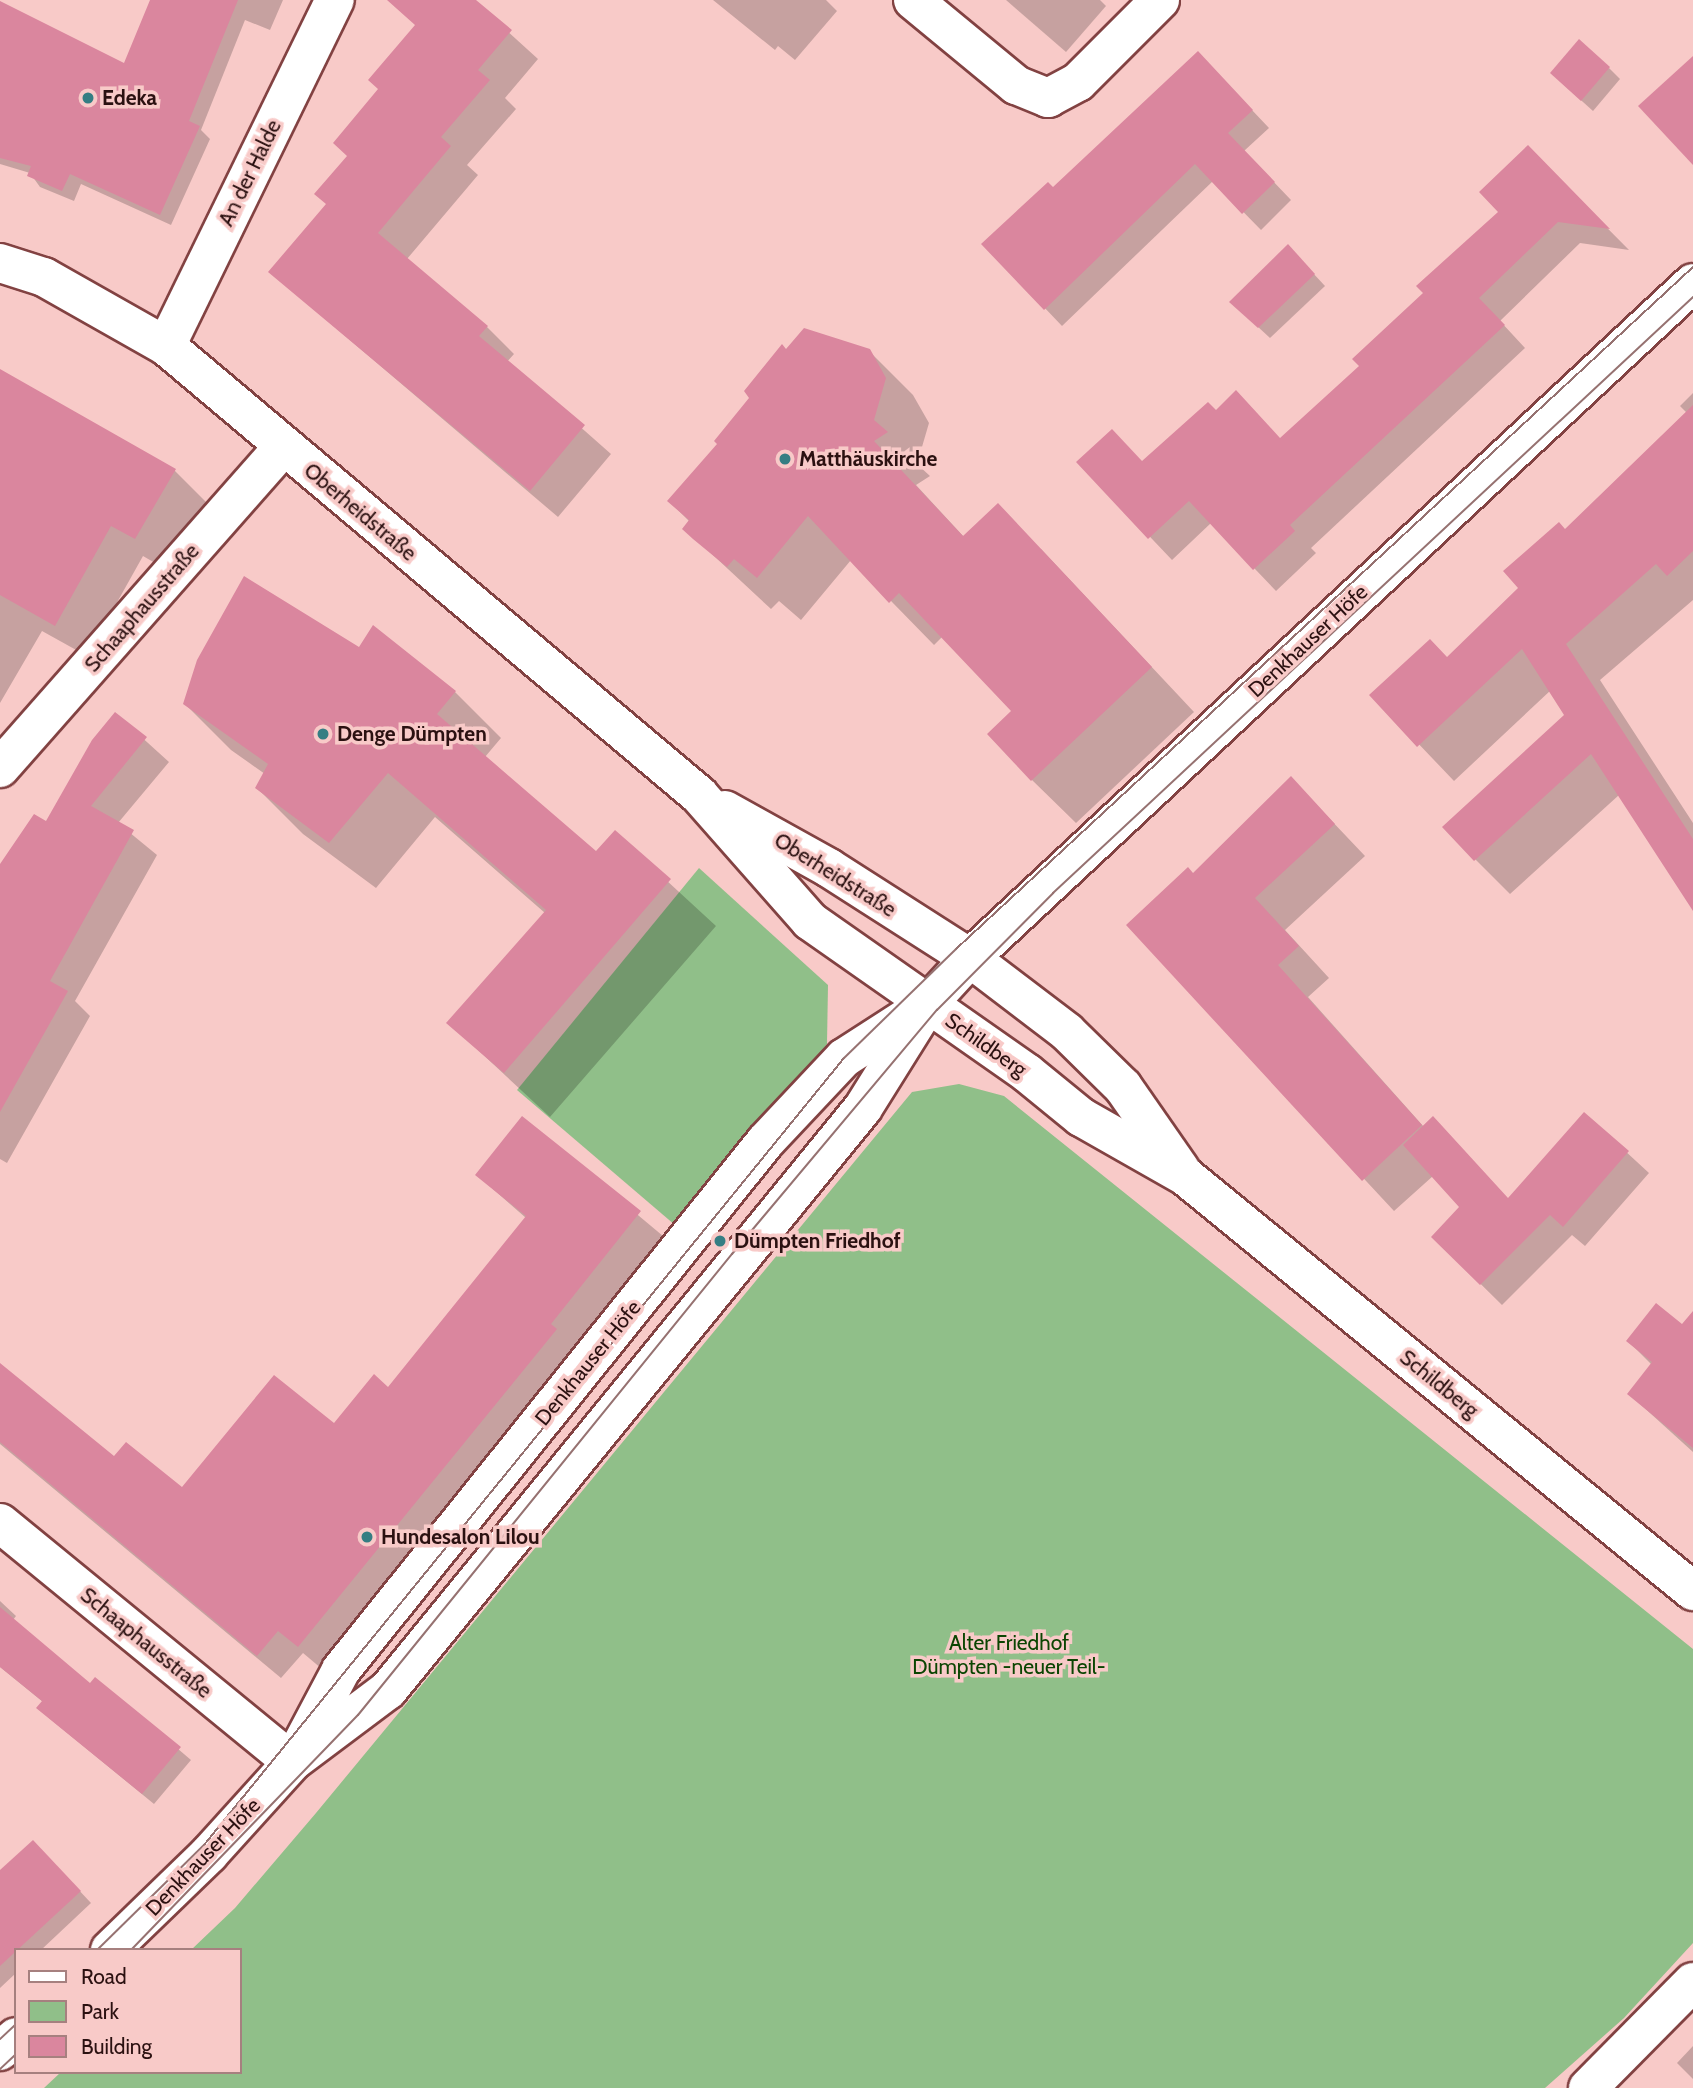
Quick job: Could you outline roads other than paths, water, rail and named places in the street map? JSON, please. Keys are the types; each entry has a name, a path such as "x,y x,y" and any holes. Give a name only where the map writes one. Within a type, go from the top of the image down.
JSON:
{"street":[{"name":"An der Halde","path":"166,346 335,0"},
{"path":"913,0 1016,85 1048,98 1078,82 1160,0"},
{"name":"Oberheidstraße","path":"0,263 44,277 166,346 699,795 810,921 928,1004"},
{"name":"Denkhauser Höfe","path":"112,1948 209,1854 292,1762 388,1690 863,1108 928,1004 970,958 1693,283"},
{"name":"Schaaphausstraße","path":"0,768 283,447"},
{"name":"Oberheidstraße","path":"699,795 829,868 970,958"},
{"name":"Schildberg","path":"970,958 1087,1049 1124,1087 1185,1176"},
{"name":"Denkhauser Höfe","path":"292,1762 341,1670 765,1142 844,1058 928,1004"},
{"name":"Schildberg","path":"928,1004 1027,1073 1081,1117 1185,1176 1693,1591"},
{"name":"Schaaphausstraße","path":"0,1523 292,1762"},
{"path":"1588,2088 1693,1982"},
{"path":"0,2052 14,2039"}],"tram line":[{"path":"99,1948 204,1845 844,1058 956,949 1693,267"},
{"path":"133,1948 358,1715 732,1254 937,1010 1053,893 1693,297"},
{"path":"0,2039 14,2026"},
{"path":"0,2069 14,2056"}],"place":[{"name":"Edeka","path":"88,98"},
{"name":"Matthäuskirche","path":"785,459"},
{"name":"Denge Dümpten","path":"323,734"},
{"name":"Dümpten Friedhof","path":"720,1241"},
{"name":"Hundesalon Lilou","path":"367,1537"}],"park label":[{"name":"Alter Friedhof Dümpten -neuer Teil-","path":"1009,1655"}]}
